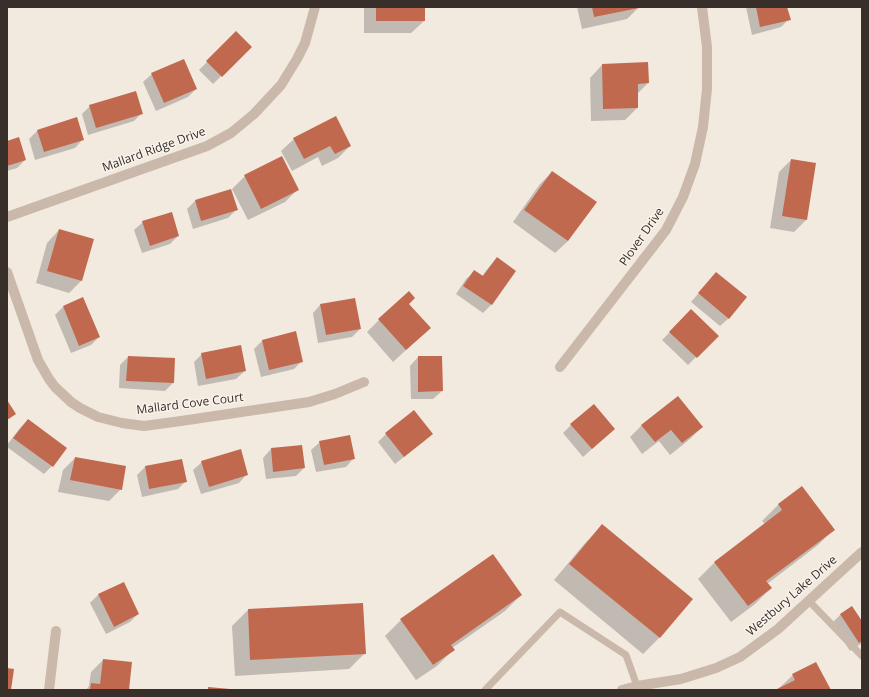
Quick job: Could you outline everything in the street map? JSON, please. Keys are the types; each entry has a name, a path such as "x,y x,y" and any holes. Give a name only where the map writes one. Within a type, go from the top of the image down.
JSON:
{"street":[{"name":"Mallard Ridge Drive","path":"7,217 207,146 231,133 254,114 271,97 280,85 297,59 305,43 316,7"},
{"name":"Plover Drive","path":"560,367 666,230 684,197 695,164 707,89 707,47 702,7"},
{"name":"Mallard Cove Court","path":"7,272 38,360 49,379 71,402 98,417 122,424 144,426 309,402 335,394 364,382"},
{"name":"Westbury Lake Drive","path":"625,690 637,686 681,679 716,668 740,657 778,629 862,552"},
{"path":"49,690 56,631"}],"lane":[{"path":"809,601 862,656"},
{"path":"485,690 560,612 626,655 637,686"}],"building":[{"path":"376,7 425,7 425,21 376,21"},
{"path":"592,7 639,7 639,8 594,17"},
{"path":"756,7 787,7 791,20 760,27"},
{"path":"236,31 252,47 222,77 206,61"},
{"path":"184,59 197,89 164,103 151,73"},
{"path":"648,62 649,83 638,84 638,108 603,109 602,64"},
{"path":"136,91 143,114 96,128 89,105"},
{"path":"336,116 351,146 335,154 330,146 304,159 293,138"},
{"path":"77,117 84,140 44,152 37,130"},
{"path":"19,137 26,160 7,166 7,141"},
{"path":"282,156 299,190 261,209 244,175"},
{"path":"791,159 816,163 807,220 782,216"},
{"path":"552,171 597,202 568,241 524,210"},
{"path":"231,189 238,210 201,221 195,200"},
{"path":"172,212 179,236 150,246 142,221"},
{"path":"59,229 94,239 82,281 47,271"},
{"path":"497,257 516,271 492,305 463,286 474,270 483,276"},
{"path":"716,272 747,297 729,319 698,293"},
{"path":"409,291 415,298 409,304 431,328 406,350 378,319"},
{"path":"83,297 100,337 79,346 63,306"},
{"path":"355,298 361,329 326,335 320,304"},
{"path":"691,309 719,336 697,358 669,332"},
{"path":"296,331 303,362 269,370 262,340"},
{"path":"241,345 246,371 206,379 201,353"},
{"path":"128,356 175,358 174,383 126,381"},
{"path":"418,356 442,356 443,391 418,392"},
{"path":"678,396 703,427 682,443 671,430 655,442 641,425"},
{"path":"7,400 16,414 7,420"},
{"path":"594,404 615,429 592,449 570,424"},
{"path":"414,410 433,434 404,457 385,433"},
{"path":"28,419 67,448 53,467 13,438"},
{"path":"350,435 355,459 324,465 319,441"},
{"path":"302,445 305,468 273,472 271,448"},
{"path":"241,449 248,475 209,487 201,461"},
{"path":"75,457 126,466 122,490 70,480"},
{"path":"182,459 187,482 149,489 145,466"},
{"path":"802,486 835,530 766,581 772,588 748,606 714,562 782,510 778,504"},
{"path":"602,524 693,599 660,638 569,564"},
{"path":"493,554 522,595 451,645 455,650 433,665 400,619"},
{"path":"124,582 139,614 114,627 98,594"},
{"path":"363,603 366,654 250,660 248,609"},
{"path":"852,606 862,621 862,641 859,643 840,614"},
{"path":"103,659 132,662 129,690 90,690 91,683 100,684"},
{"path":"816,662 831,690 775,690 795,680 792,674"},
{"path":"7,668 14,669 11,690 7,690"},
{"path":"208,687 230,689 230,690 208,690"}]}
